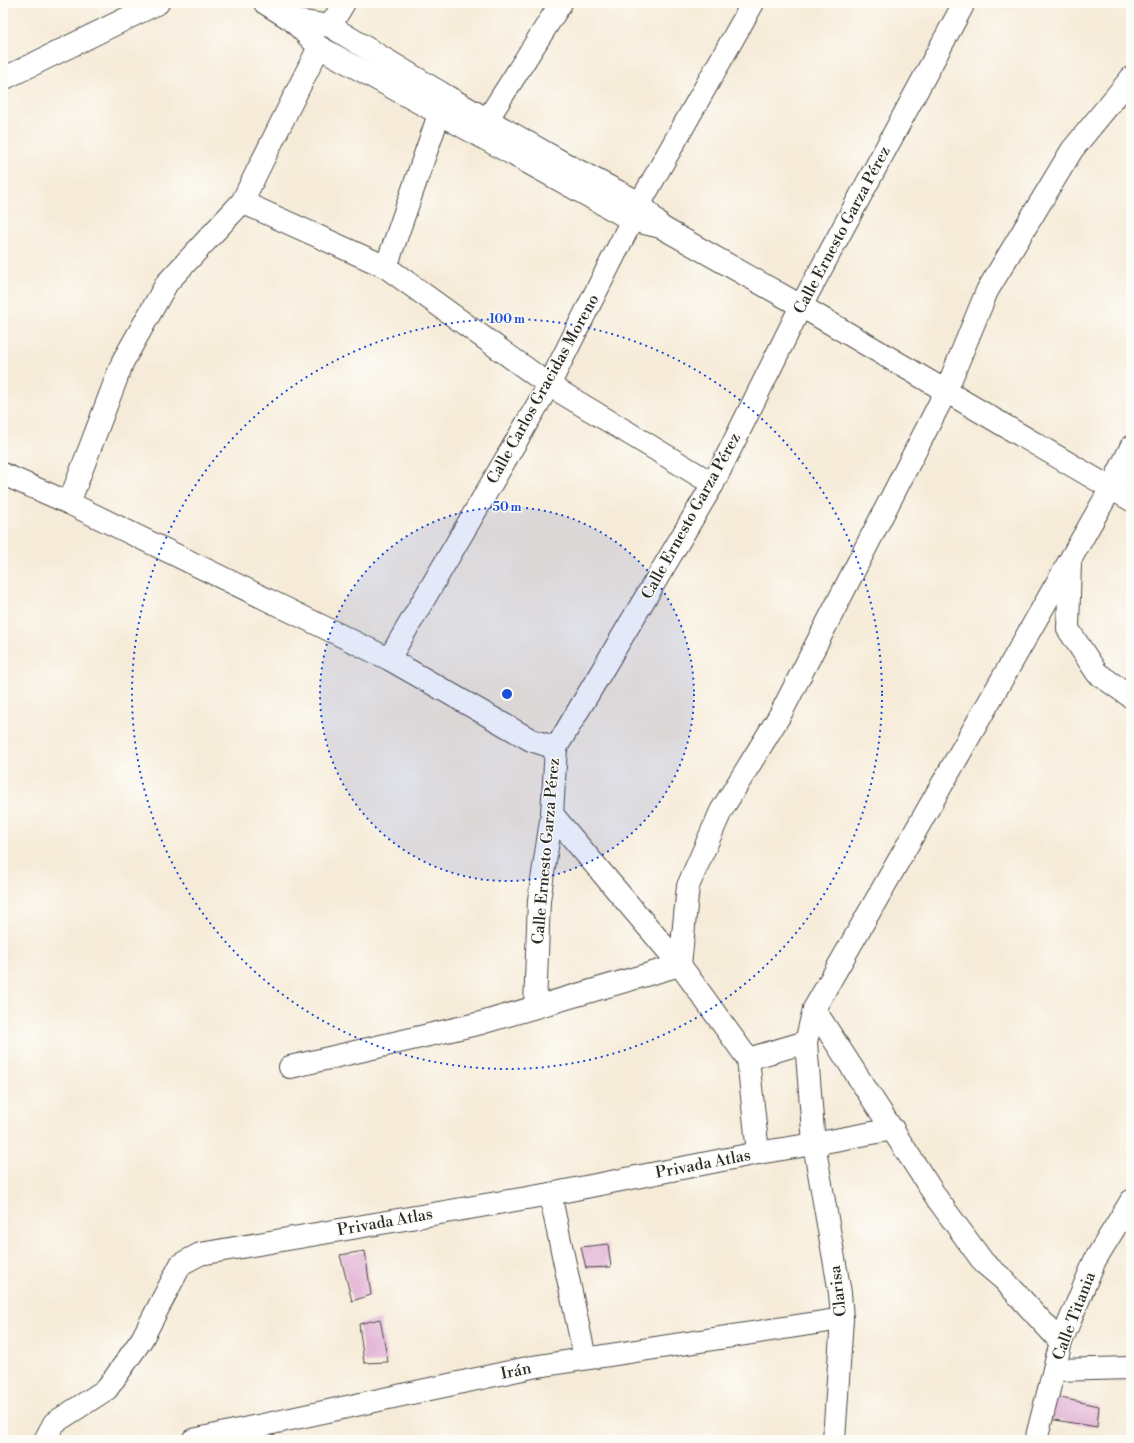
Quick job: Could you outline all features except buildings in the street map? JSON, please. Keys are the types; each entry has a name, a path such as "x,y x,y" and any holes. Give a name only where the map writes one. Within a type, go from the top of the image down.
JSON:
{"street":[{"path":"3,79 158,3"},
{"path":"268,3 292,20 319,47 442,104 487,120 564,173"},
{"path":"330,26 344,3"},
{"path":"487,120 561,3"},
{"name":"Calle Carlos Gracidas Moreno","path":"389,660 548,386 636,212 746,6"},
{"name":"Calle Ernesto Garza Pérez","path":"535,1007 539,900 552,814 556,748 713,484 801,306 962,7"},
{"path":"292,20 330,26 442,104 472,133 564,173 636,212 801,306 1131,500"},
{"path":"69,503 123,361 167,283 242,202 319,47"},
{"path":"680,965 688,886 721,811 780,715 946,391 987,291 1072,150 1131,78"},
{"path":"386,267 442,104"},
{"path":"242,202 386,267 548,386 713,484"},
{"name":"Clarisa","path":"834,1440 842,1319 840,1293 814,1144 806,1042 814,1009 1111,488 1131,447"},
{"path":"3,474 69,503 389,660 531,740 556,748"},
{"path":"1070,559 1068,629 1097,673 1131,697"},
{"path":"552,814 680,965 748,1058 758,1153"},
{"path":"290,1067 481,1023 680,965"},
{"path":"814,1009 938,1200 984,1263 1003,1279 1061,1342"},
{"path":"748,1058 806,1042"},
{"name":"Privada Atlas","path":"45,1440 54,1423 107,1389 142,1340 181,1264 200,1254 550,1194 758,1153 893,1129"},
{"path":"550,1194 585,1358"},
{"name":"Calle Titania","path":"1036,1440 1061,1342 1095,1260 1131,1201"},
{"name":"Irán","path":"193,1440 532,1367 842,1319"},
{"path":"1054,1370 1131,1368"}]}
